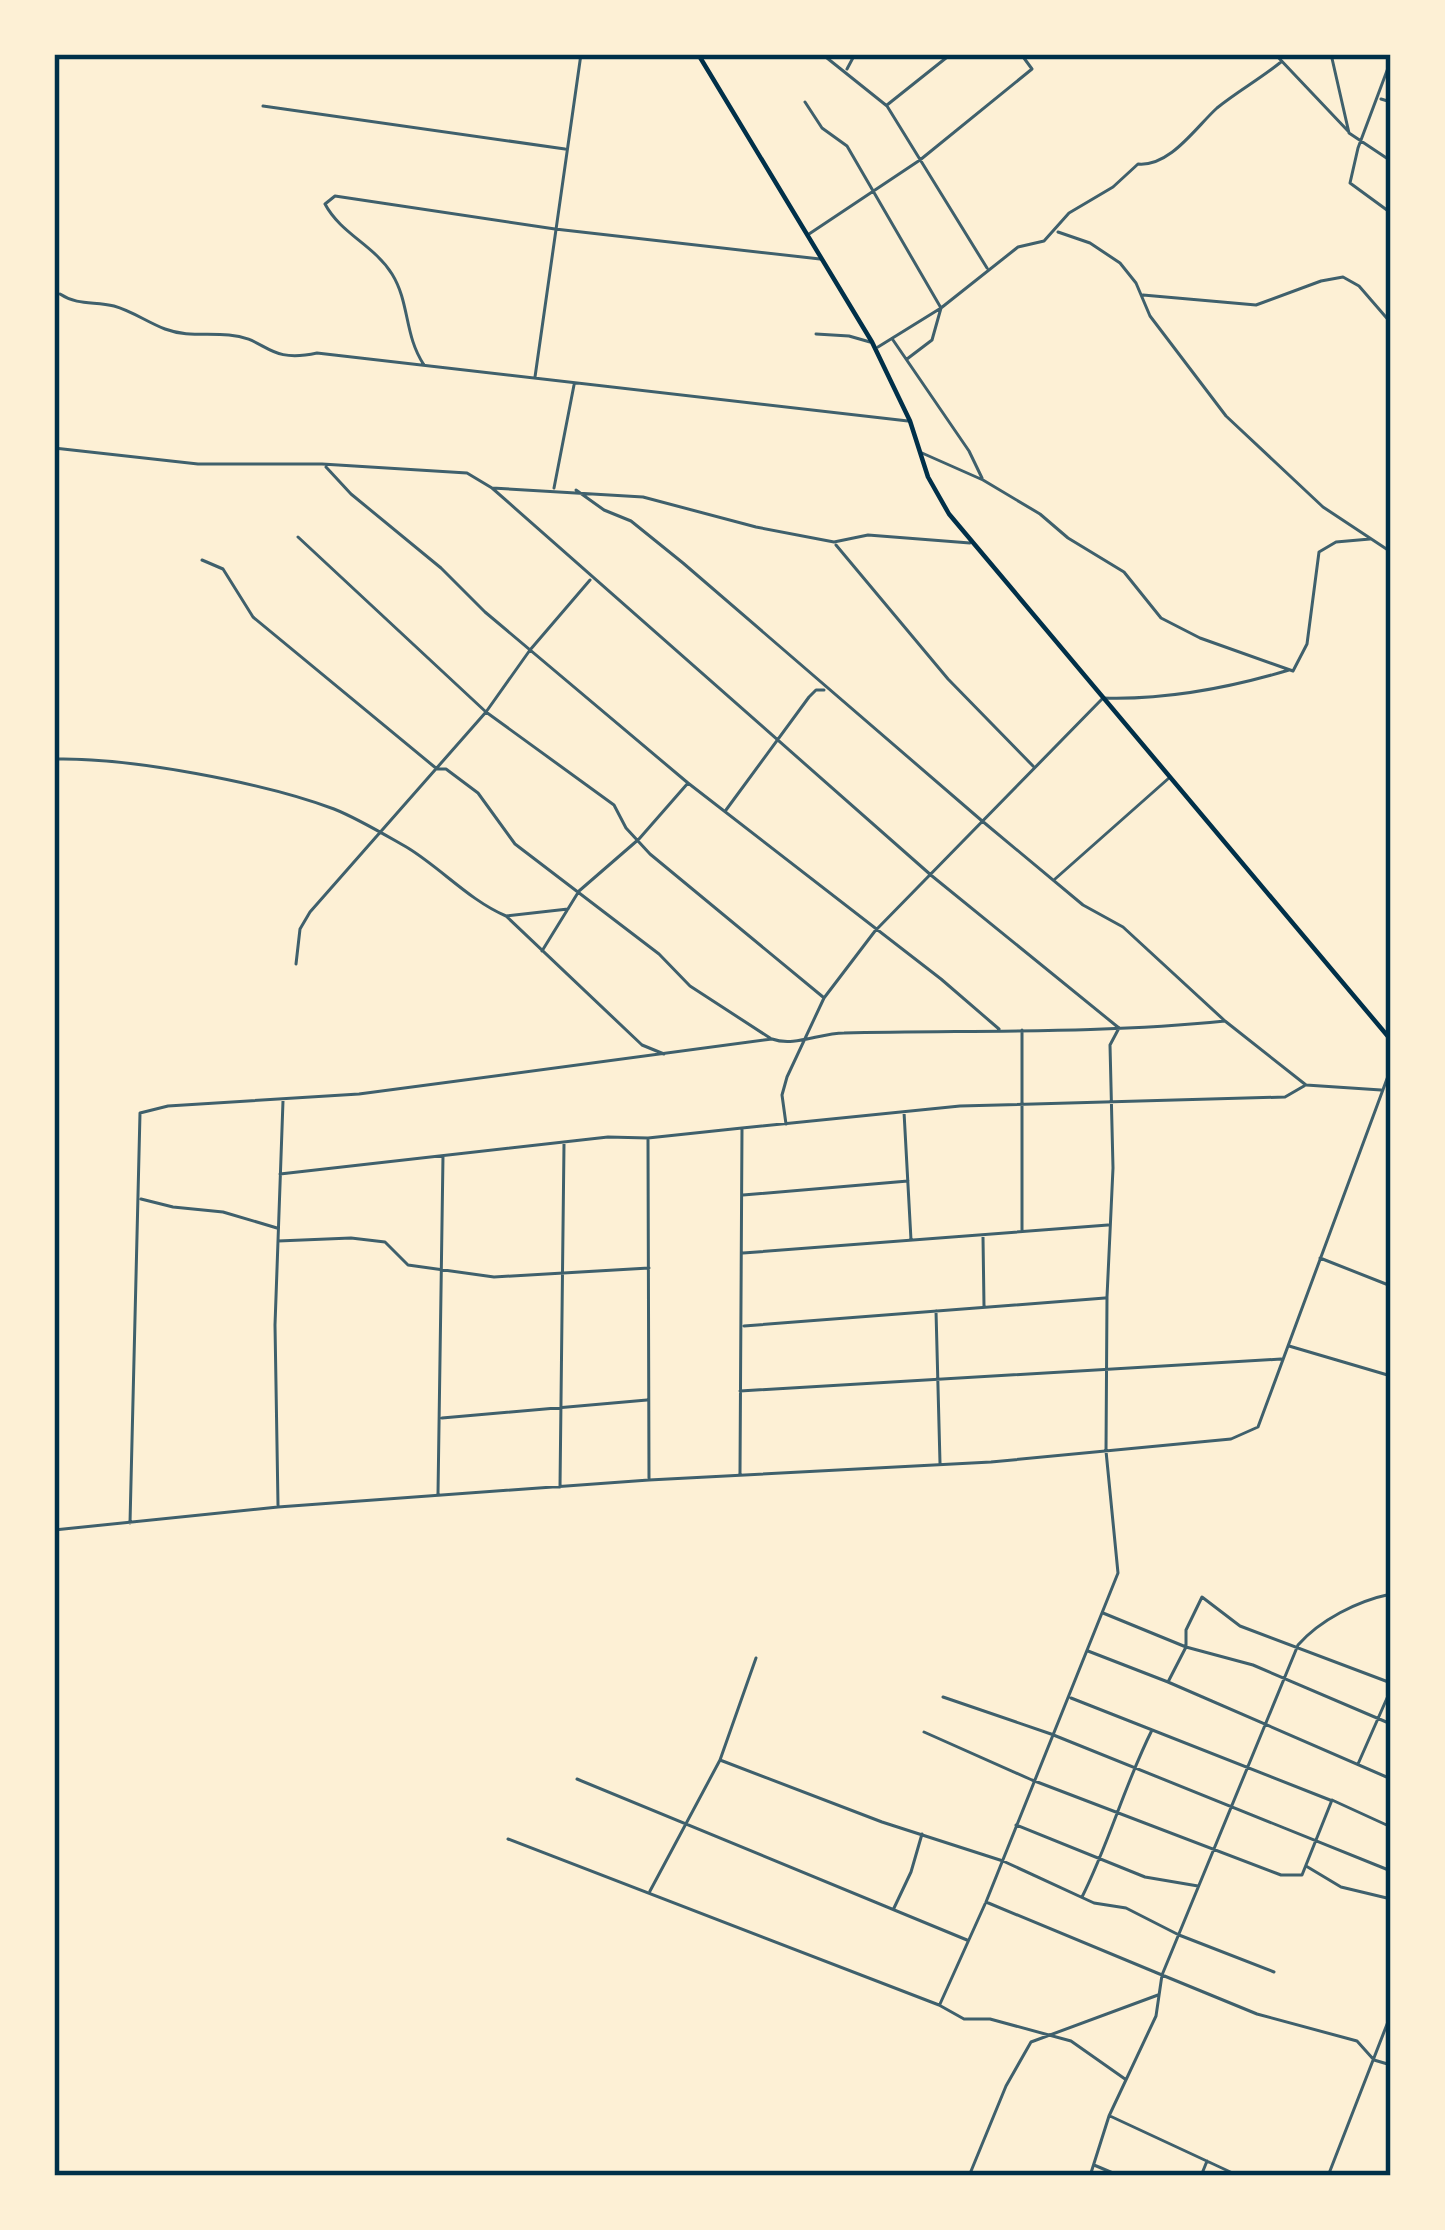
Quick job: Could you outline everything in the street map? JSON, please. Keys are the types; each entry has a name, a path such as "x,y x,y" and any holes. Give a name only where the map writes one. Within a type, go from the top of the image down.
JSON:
{"main road":[{"path":"698,54 873,346 910,421 938,498 1391,1040"}],"street":[{"path":"535,378 581,54"},
{"path":"822,54 887,106 988,270"},
{"path":"846,71 855,54"},
{"path":"887,106 951,54"},
{"path":"808,236 920,160 1032,69 1021,54"},
{"path":"1275,54 1349,133 1390,160"},
{"path":"1331,54 1349,133"},
{"path":"1391,60 1350,183 1391,213"},
{"path":"816,334 849,336 873,346 892,338 941,308 1018,248 1044,241 1069,213 1113,187 1132,167 1148,165 1182,142 1251,80 1281,62"},
{"path":"1379,99 1391,102"},
{"path":"805,102 822,128 848,146 941,308 932,340 907,359"},
{"path":"263,106 567,149"},
{"path":"424,365 409,340 393,274 335,223 325,204 335,196 555,229 822,259"},
{"path":"1054,232 1090,243 1120,263 1150,316 1226,416 1322,507 1391,552"},
{"path":"1141,294 1256,305 1321,280 1343,277 1360,286 1391,323"},
{"path":"60,294 87,305 109,304 166,330 195,336 226,334 252,341 272,354 298,357 317,352 910,421"},
{"path":"892,338 969,451 982,480"},
{"path":"554,490 574,383"},
{"path":"54,448 198,464 322,464 467,473 492,488 932,876 1119,1028"},
{"path":"920,453 982,480 1124,572 1161,618 1200,638 1289,670"},
{"path":"322,464 688,783 1001,1030"},
{"path":"492,488 643,497 834,542 868,535 972,543"},
{"path":"576,490 604,510 632,521 826,691 1083,905 1123,927 1225,1022 1306,1084 1383,1090"},
{"path":"298,537 486,712 614,805 626,828 650,854 824,998"},
{"path":"787,1124 782,1095 824,998 875,932 981,820 1103,698 1140,699 1213,689 1292,671 1307,644 1319,551 1336,542 1370,539"},
{"path":"834,542 948,679 1034,768"},
{"path":"202,560 223,569 254,617 437,769 446,769 478,794 515,844 659,954 690,986 772,1039 783,1043 835,1033 1132,1031 1225,1022"},
{"path":"296,964 300,929 310,912 486,712 530,650 591,579"},
{"path":"725,811 809,697 816,690 826,691"},
{"path":"54,759 112,761 248,786 335,810 379,833 446,875 479,903 506,916 642,1045 666,1055"},
{"path":"1054,879 1170,777"},
{"path":"541,952 579,891 639,839 688,783"},
{"path":"506,916 569,909"},
{"path":"939,2005 1003,1861 1118,1573 1106,1451 1106,1370 1111,1046 1119,1028"},
{"path":"1022,1030 1022,1232"},
{"path":"130,1523 140,1113 168,1106 359,1094 772,1039"},
{"path":"54,1530 278,1507 940,1465 1231,1438 1258,1427 1391,1068"},
{"path":"280,1174 608,1137 648,1138 904,1111 1285,1097 1306,1084"},
{"path":"278,1507 283,1099"},
{"path":"904,1111 911,1242"},
{"path":"740,1475 742,1127"},
{"path":"648,1138 650,1480"},
{"path":"560,1487 564,1142"},
{"path":"438,1497 442,1154"},
{"path":"742,1195 908,1181"},
{"path":"140,1199 173,1208 223,1212 278,1229"},
{"path":"743,1253 1110,1224"},
{"path":"983,1237 984,1307"},
{"path":"278,1241 351,1238 385,1242 408,1265 494,1277 649,1268"},
{"path":"1320,1258 1391,1286"},
{"path":"741,1326 1107,1298"},
{"path":"936,1311 940,1465"},
{"path":"1288,1346 1391,1376"},
{"path":"740,1391 1283,1358"},
{"path":"439,1418 649,1400"},
{"path":"1090,2176 1109,2116 1156,2016 1162,1975 1298,1646 1312,1630 1338,1614 1391,1594"},
{"path":"1168,1682 1186,1647 1186,1630 1202,1597 1240,1625 1391,1686 1358,1764"},
{"path":"1102,1613 1186,1647 1252,1665 1391,1724"},
{"path":"1088,1651 1391,1778"},
{"path":"649,1894 720,1760 756,1658"},
{"path":"1068,1696 1391,1827"},
{"path":"943,1697 1051,1734 1391,1871"},
{"path":"1082,1897 1115,1825 1132,1767 1153,1728"},
{"path":"924,1732 1032,1780 1281,1875 1302,1874 1332,1800"},
{"path":"720,1760 1003,1861 1082,1897 1126,1908 1179,1935 1274,1972"},
{"path":"577,1779 967,1940"},
{"path":"1016,1825 1145,1877 1200,1886"},
{"path":"893,1910 922,1834"},
{"path":"508,1839 939,2005 964,2019 990,2019 1071,2041 1126,2080"},
{"path":"1306,1866 1341,1887 1391,1899"},
{"path":"986,1902 1257,2014 1357,2041 1374,2060 1391,2065"},
{"path":"969,2176 1030,2042 1160,1994"},
{"path":"1328,2176 1391,2014"},
{"path":"1109,2116 1239,2176"},
{"path":"1202,2176 1207,2161"},
{"path":"1093,2165 1120,2176"}]}
